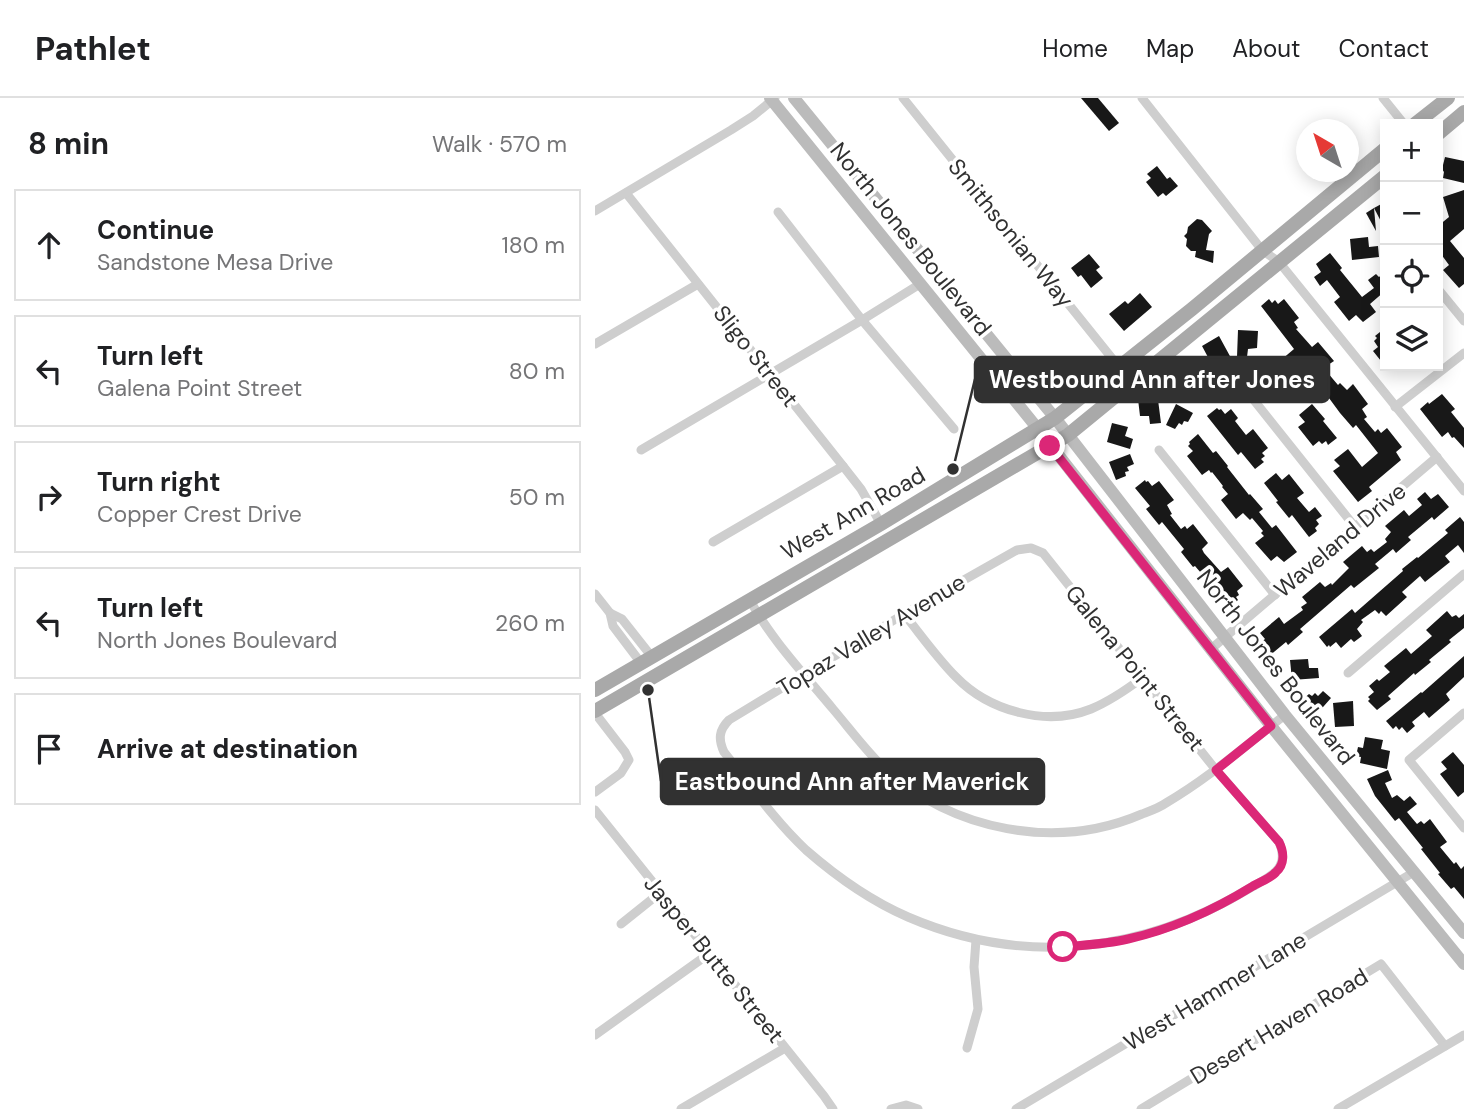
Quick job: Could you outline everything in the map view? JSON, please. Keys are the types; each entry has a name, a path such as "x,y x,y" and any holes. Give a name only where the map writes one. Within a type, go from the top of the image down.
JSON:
{"main road":[{"name":"North Jones Boulevard","path":"794,98 1055,418 1285,715 1464,933"},
{"path":"1421,119 1448,98"},
{"name":"North Jones Boulevard","path":"773,99 1038,429 1271,726 1464,964"},
{"path":"1443,130 1464,113"},
{"name":"West Ann Road","path":"595,712 1068,435 1270,256 1380,154"},
{"name":"West Ann Road","path":"595,690 881,524 1055,418 1119,367 1270,256 1380,179"},
{"path":"844,566 879,532 881,524"}],"street":[{"name":"Smithsonian Way","path":"903,98 1119,367"},
{"path":"1142,98 1464,491"},
{"path":"1383,98 1400,119"},
{"path":"595,211 731,130 773,99"},
{"name":"Sligo Street","path":"626,193 861,489 881,524"},
{"path":"778,212 862,320 954,429"},
{"path":"595,344 698,284"},
{"path":"641,450 920,284"},
{"path":"1443,295 1464,321"},
{"path":"1395,407 1464,353"},
{"path":"1241,384 1355,527"},
{"path":"1159,450 1275,595"},
{"name":"Waveland Drive","path":"1211,649 1437,457"},
{"path":"713,542 843,466"},
{"name":"Topaz Valley Avenue","path":"976,940 907,916 839,877 805,849 779,822 724,752 720,734 729,720 904,614 1017,550 1031,548"},
{"name":"Galena Point Street","path":"976,940 1020,946 1063,947 1125,940 1156,932 1191,920 1225,903 1277,872 1283,860 1283,850 1279,842 1216,770 1043,553 1031,548"},
{"path":"1347,674 1464,574"},
{"path":"595,594 610,613 622,619 647,660"},
{"path":"750,600 758,616 886,770 920,796 966,818 995,827 1050,833 1092,829 1125,821 1165,804 1216,770 1285,715"},
{"path":"904,614 957,678 987,701 1006,709 1030,715 1072,714 1089,710 1119,695 1142,678"},
{"path":"595,712 629,760 621,773 595,792"},
{"path":"1464,713 1409,760 1464,828"},
{"name":"Jasper Butte Street","path":"595,810 833,1109"},
{"name":"West Hammer Lane","path":"1016,1109 1415,872"},
{"path":"621,924 661,892"},
{"path":"967,1048 978,1009 974,968 976,940"},
{"path":"595,1035 709,953"},
{"name":"Desert Haven Road","path":"1141,1109 1381,964 1445,1046"},
{"path":"1338,1109 1464,1035"},
{"path":"681,1109 785,1048"},
{"path":"891,1109 907,1105 918,1109"}],"building":[{"path":"1081,98 1098,98 1119,123 1109,131"},
{"path":"1445,157 1464,161 1464,183 1443,178"},
{"path":"1157,166 1167,179 1170,177 1178,186 1166,196 1163,193 1158,197 1146,182 1151,178 1147,174"},
{"path":"1464,190 1464,229 1450,241 1464,258 1464,284 1459,288 1443,270 1449,265 1443,257 1443,222 1449,217 1443,197"},
{"path":"1380,205 1380,219 1374,208"},
{"path":"1374,208 1376,231 1366,213"},
{"path":"1197,219 1202,220 1212,231 1206,250 1214,251 1213,263 1195,257 1196,251 1191,251 1186,246 1187,239 1184,236 1188,227"},
{"path":"1368,237 1369,247 1378,246 1379,257 1352,260 1350,239"},
{"path":"1330,253 1362,297 1374,288 1368,280 1376,274 1380,276 1380,295 1370,304 1376,312 1363,322 1356,315 1349,321 1334,302 1340,297 1327,280 1320,286 1314,277 1321,272 1316,264"},
{"path":"1089,254 1100,267 1096,270 1103,278 1091,288 1081,275 1078,277 1071,268"},
{"path":"1140,293 1152,307 1124,331 1109,314 1125,301 1128,304"},
{"path":"1269,299 1278,304 1284,299 1299,318 1294,322 1298,328 1296,329 1312,347 1318,342 1334,361 1328,365 1330,369 1327,372 1338,385 1340,383 1347,390 1353,384 1368,404 1362,409 1367,417 1364,419 1375,432 1378,429 1381,433 1387,428 1402,447 1396,452 1401,460 1369,487 1372,491 1358,502 1333,471 1340,466 1334,460 1348,449 1362,467 1378,453 1356,425 1353,428 1340,413 1326,394 1329,391 1318,378 1291,403 1285,397 1278,402 1271,394 1276,390 1267,379 1273,375 1268,369 1269,365 1279,357 1281,360 1294,349 1261,306"},
{"path":"1238,330 1258,331 1257,348 1248,349 1247,357 1237,357"},
{"path":"1380,332 1380,360 1373,351 1378,347 1374,341 1377,338 1375,336"},
{"path":"1219,336 1231,358 1222,364 1218,356 1210,361 1202,346"},
{"path":"1157,392 1161,423 1150,424 1149,416 1140,416 1138,399 1151,397 1150,393"},
{"path":"1442,394 1455,409 1451,412 1464,428 1464,448 1448,432 1442,437 1420,409"},
{"path":"1176,404 1193,413 1188,422 1184,421 1182,425 1179,423 1175,429 1166,425"},
{"path":"1312,404 1337,438 1328,445 1326,441 1322,444 1319,441 1313,446 1298,427 1305,422 1299,415"},
{"path":"1217,408 1225,414 1231,409 1238,418 1235,421 1246,435 1253,429 1268,448 1262,453 1265,456 1261,459 1264,462 1255,469 1241,452 1238,455 1207,416"},
{"path":"1112,423 1128,427 1125,436 1133,439 1130,449 1107,442"},
{"path":"1198,434 1213,453 1216,451 1263,509 1259,512 1272,528 1276,525 1297,552 1284,562 1277,556 1271,561 1255,543 1264,536 1261,533 1263,531 1252,518 1250,520 1243,513 1236,519 1221,500 1228,494 1223,486 1209,470 1202,475 1187,456 1193,451 1188,446 1189,442"},
{"path":"1130,454 1134,464 1127,467 1129,471 1125,472 1126,476 1116,480 1109,462"},
{"path":"1276,473 1282,480 1289,474 1304,493 1297,498 1309,512 1315,507 1322,516 1316,520 1319,524 1315,528 1317,531 1309,537 1292,515 1289,518 1264,483"},
{"path":"1145,480 1152,486 1159,481 1174,500 1167,505 1172,514 1170,515 1181,529 1185,526 1187,529 1193,524 1208,543 1202,549 1204,553 1221,572 1228,567 1243,586 1237,591 1238,600 1230,607 1181,552 1184,549 1162,522 1159,525 1146,509 1150,506 1135,488"},
{"path":"1425,492 1431,499 1438,494 1449,507 1408,537 1411,540 1396,553 1393,549 1375,564 1379,568 1354,588 1351,585 1300,629 1303,632 1288,645 1286,642 1268,657 1259,647 1265,639 1260,633 1279,617 1284,624 1303,610 1301,607 1307,603 1302,597 1320,582 1325,587 1331,583 1332,585 1349,568 1343,562 1362,546 1367,552 1371,549 1374,552 1387,542 1385,539 1391,532 1385,526 1404,510 1409,516 1422,505 1417,499"},
{"path":"1460,517 1464,522 1464,553 1458,545 1445,556 1450,562 1425,582 1420,576 1402,592 1407,597 1386,616 1375,610 1361,620 1363,622 1357,629 1362,636 1354,642 1351,639 1341,648 1336,642 1327,647 1319,637 1352,609 1355,613 1403,571 1402,569 1448,533 1445,530"},
{"path":"1447,611 1452,617 1456,615 1459,618 1464,614 1464,628 1429,660 1431,662 1388,696 1391,699 1377,710 1368,701 1368,697 1374,692 1369,686 1390,672 1384,666 1406,648 1411,654 1432,636 1426,630"},
{"path":"1464,656 1464,677 1446,694 1450,700 1429,718 1424,712 1412,722 1415,726 1407,733 1402,727 1399,730 1396,726 1393,729 1386,721"},
{"path":"1308,659 1309,668 1318,668 1319,678 1292,680 1290,660"},
{"path":"1323,691 1331,698 1316,715 1301,701 1309,694 1312,696 1315,693 1318,696"},
{"path":"1353,701 1354,726 1335,727 1333,703"},
{"path":"1365,737 1383,740 1381,749 1390,751 1387,769 1360,763 1361,757 1356,756 1358,747 1363,748"},
{"path":"1453,752 1464,765 1464,792 1458,797 1440,774 1447,769 1441,762"},
{"path":"1388,770 1392,780 1385,783 1392,798 1397,795 1404,801 1410,796 1417,804 1407,812 1417,824 1421,821 1424,824 1430,819 1447,842 1440,847 1454,864 1456,862 1461,869 1464,866 1464,899 1438,874 1440,873 1421,849 1423,848 1399,818 1395,821 1375,796 1367,779"}],"place":[{"name":"Westbound Ann after Jones","path":"953,469"},
{"name":"Eastbound Ann after Maverick","path":"648,690"}],"route":[{"path":"1050,446 1271,726 1216,770 1283,850 1283,860 1277,872 1191,920 1125,940 1063,947"}]}
